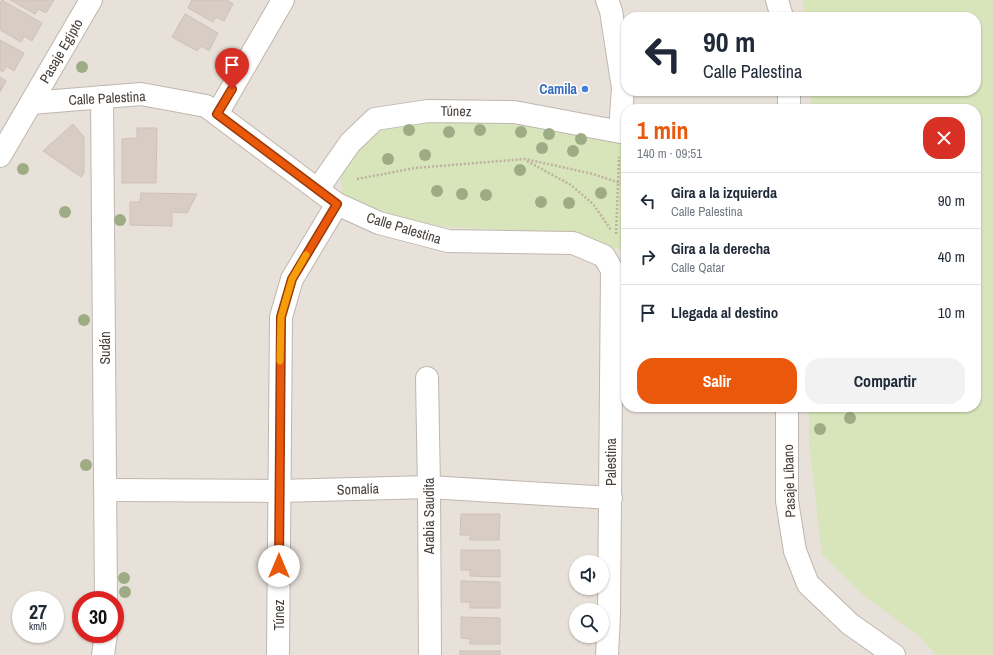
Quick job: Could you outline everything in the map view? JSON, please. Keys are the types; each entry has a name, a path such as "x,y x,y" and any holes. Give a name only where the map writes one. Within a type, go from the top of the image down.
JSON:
{"street":[{"name":"Pasaje Egipto","path":"0,156 91,0"},
{"path":"217,114 282,0"},
{"path":"607,0 611,11 621,75"},
{"path":"777,0 781,12"},
{"name":"Calle Palestina","path":"31,103 141,94 206,106 337,204 380,223 448,241 573,243 604,256 619,266"},
{"name":"Sudán","path":"102,97 106,591"},
{"name":"Túnez","path":"318,189 350,143 375,119 428,111 514,112 621,132"},
{"name":"Túnez","path":"278,655 281,317 292,279 337,204"},
{"name":"Palestina","path":"607,655 610,615 611,498 619,266"},
{"name":"Arabia Saudita","path":"426,378 429,487 430,655"},
{"name":"Pasaje Líbano","path":"787,412 787,501 794,551 808,584 850,624 894,655"},
{"name":"Somalía","path":"106,490 279,491 429,487 611,498"},
{"path":"103,655 105,643"}],"path":[{"path":"525,160 571,185 593,204 616,238 621,157"},
{"path":"364,178 415,168 525,160 594,174 619,182"}],"shaded area":[{"path":"0,0 915,0 919,12 621,12 621,96 904,96 903,104 621,104 621,412 874,412 953,655 0,655"}],"green space":[{"path":"803,0 993,0 993,655 936,655 920,637 863,595 822,554 809,444 809,412 981,412 981,104 812,104 811,96 981,96 981,12 804,12"},
{"path":"489,122 571,130 621,144 621,249 606,246 573,233 447,227 409,221 342,195 340,169 368,133 399,123"}],"building":[{"path":"2,0 42,23 32,41 24,36 21,42 0,30 0,3"},
{"path":"10,0 54,0 46,13 38,9 35,14"},
{"path":"192,0 227,0 233,4 224,21 216,17 213,22 188,8"},
{"path":"185,14 218,33 209,51 201,46 197,51 172,37"},
{"path":"0,40 24,53 14,71 6,66 3,72 0,70"},
{"path":"0,77 6,81 0,92"},
{"path":"73,124 84,137 84,173 81,177 43,151"},
{"path":"137,128 157,128 156,183 122,183 122,139 137,138"},
{"path":"141,193 197,194 187,213 172,212 172,226 130,225 130,202 140,202"},
{"path":"461,514 500,514 499,540 470,540 470,535 460,535"},
{"path":"461,550 500,550 500,577 470,576 470,570 461,570"},
{"path":"461,581 500,582 500,608 470,608 470,602 461,602"},
{"path":"461,617 500,618 500,644 470,644 470,639 461,638"},
{"path":"460,651 500,651 500,655 460,655"}],"slow traffic":[{"path":"280,361 281,317 292,279 306,255"}],"place":[{"name":"Camila","path":"585,89"}],"route":[{"path":"232,89 217,114 337,204 292,279 281,317 279,566"}]}
